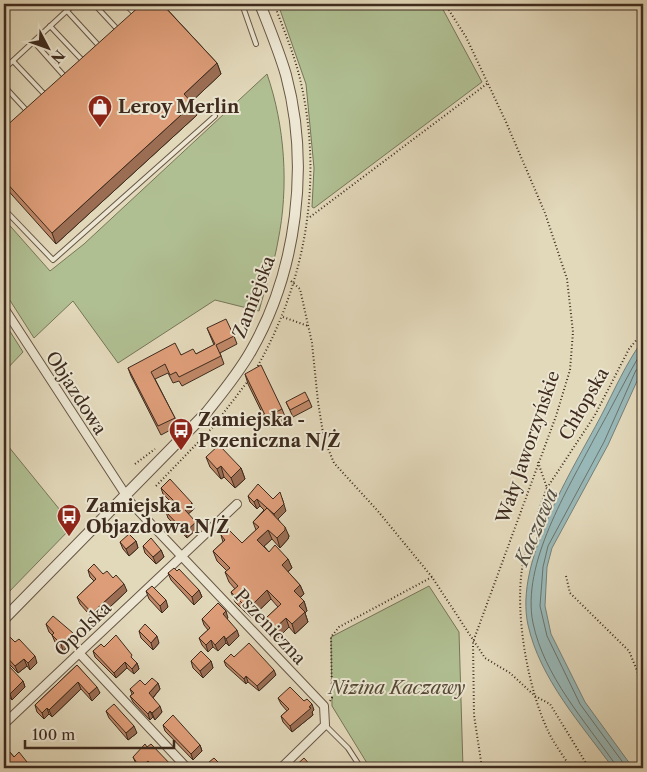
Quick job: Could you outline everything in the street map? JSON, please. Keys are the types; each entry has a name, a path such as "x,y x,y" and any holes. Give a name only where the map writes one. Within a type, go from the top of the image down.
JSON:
{"street":[{"name":"Zamiejska","path":"4,619 124,494 191,429 236,376 261,332 282,277 294,220 296,166 291,101 281,58 260,4"},
{"name":"Objazdowa","path":"4,308 124,494"},
{"name":"Pszeniczna","path":"124,494 324,706"},
{"path":"182,555 237,504"},
{"name":"Opolska","path":"4,724 80,654 182,555"},
{"path":"80,654 187,768"},
{"path":"281,768 325,725 324,706"}],"lane":[{"path":"4,70 74,4"},
{"path":"94,4 120,32"},
{"path":"125,4 137,17"},
{"path":"242,4 256,44"},
{"path":"132,22 145,10"},
{"path":"67,11 102,49"},
{"path":"50,26 85,64"},
{"path":"114,38 126,27"},
{"path":"34,42 68,80"},
{"path":"96,54 108,43"},
{"path":"80,69 91,59"},
{"path":"13,61 48,98"},
{"path":"61,86 74,74"},
{"path":"4,86 30,114"},
{"path":"42,103 54,92"},
{"path":"24,119 36,109"},
{"path":"4,209 53,260 215,116"},
{"path":"4,120 13,129"},
{"path":"8,133 18,124"},
{"path":"325,725 348,748 362,768"}],"path":[{"path":"156,486 212,428 236,398 266,352 283,317 294,283 308,218 310,163 302,83 274,4"},
{"name":"Wały Jaworzyńskie","path":"445,4 466,37 545,212 567,279 572,332 570,370 556,416 473,642 474,714 482,768"},
{"path":"294,220 308,218 488,83"},
{"path":"282,277 294,283 300,289 308,326 324,439 334,463 432,578 485,658 510,674 535,696 550,704 589,768"},
{"path":"283,317 308,326"},
{"name":"Chłopska","path":"571,768 549,732 535,696 520,624 522,569 532,527 547,488 595,414 630,349 643,332"},
{"path":"538,462 547,488"},
{"path":"566,576 570,593 629,651 643,684"},
{"path":"324,706 332,698 332,637 335,631 339,627 432,578"}],"green space":[{"path":"278,4 440,4 482,82 314,208 312,207 314,168 306,84"},
{"path":"267,74 278,114 284,178 281,220 276,250 259,311 215,300 118,363 73,301 34,338 4,291 4,219 50,271 84,244"},
{"path":"4,322 23,352 4,372"},
{"path":"4,441 73,526 4,597"},
{"name":"Nizina Kaczawy","path":"429,586 459,632 463,768 370,768 332,706 331,637"}],"water":[{"path":"643,340 643,368 608,445 552,548 547,567 545,606 551,634 585,702 633,768 613,768 575,718 542,664 528,625 526,600 529,573 548,517 561,489"}],"building":[{"name":"Leroy Merlin","path":"142,4 162,4 217,63 184,94 193,104 52,233 4,180 4,128"},
{"path":"226,319 234,336 216,345 221,356 179,377 176,372 170,375 165,364 151,372 175,418 158,426 128,368 175,343 181,355 193,349 196,354 215,344 207,328"},
{"path":"261,365 282,409 266,417 245,374"},
{"path":"305,392 309,400 290,410 286,402"},
{"path":"219,445 241,468 231,478 221,466 217,469 206,457"},
{"path":"170,479 192,503 185,510 196,522 185,532 166,512 176,503 161,488"},
{"path":"258,484 273,499 280,492 284,504 274,514 257,499 254,502 248,496"},
{"path":"267,508 285,527 285,530 277,538 268,530 257,540 269,552 275,545 288,559 282,565 300,585 294,591 304,601 299,606 305,612 292,624 286,618 275,628 266,618 281,604 267,590 248,609 231,592 238,586 225,572 230,568 213,551 225,540 221,535 227,528 242,543 259,527 253,522"},
{"path":"129,534 136,541 126,549 120,542"},
{"path":"151,538 161,550 153,557 143,546"},
{"path":"94,564 103,574 107,571 113,578 116,575 124,584 92,613 77,597 96,579 88,570"},
{"path":"174,568 177,571 179,569 199,590 192,597 168,573"},
{"path":"152,586 166,600 160,606 146,591"},
{"path":"218,603 226,611 223,614 237,630 226,639 224,636 215,645 211,640 206,645 199,638 210,628 202,619"},
{"path":"53,616 73,633 61,644 52,635 54,633 46,624"},
{"path":"145,624 157,636 151,643 139,631"},
{"path":"8,635 15,642 19,639 35,656 28,663 24,659 15,666 4,654 4,639"},
{"path":"116,635 137,663 132,669 125,662 114,673 93,651 101,644 104,647"},
{"path":"249,643 274,670 257,686 246,676 244,679 224,661 231,654 234,657"},
{"path":"201,651 211,661 200,671 191,661"},
{"path":"8,665 23,681 10,694 4,687 4,682 7,679 4,675 4,669"},
{"path":"77,665 97,687 89,694 78,682 49,710 47,708 42,713 35,705"},
{"path":"152,678 158,683 149,693 160,706 148,714 130,696 134,693 130,689 140,680 145,685"},
{"path":"290,687 304,701 307,699 312,704 309,707 311,708 290,726 281,716 289,709 278,698"},
{"path":"114,704 134,726 126,733 106,711"},
{"path":"173,715 200,745 191,754 163,725"},
{"path":"145,744 147,747 151,744 174,768 155,768 148,761 140,768 133,757"},
{"path":"4,745 14,757 19,752 27,762 20,768 11,768 4,761"},
{"path":"214,758 224,768 203,767"},
{"path":"304,758 311,768 293,768"},
{"path":"231,764 235,768 226,768"}],"place":[{"name":"Leroy Merlin","path":"100,128"},
{"name":"Zamiejska - Pszeniczna N/Ż","path":"181,451"},
{"name":"Zamiejska - Objazdowa N/Ż","path":"69,537"}],"water label":[{"name":"Kaczawa","path":"536,527"}]}
